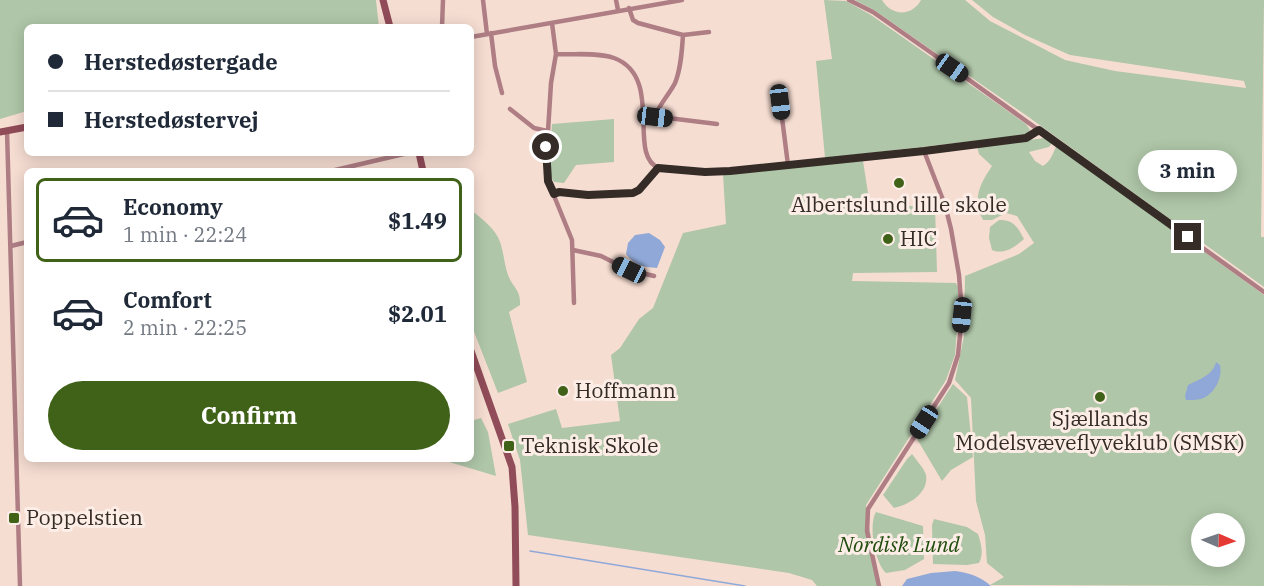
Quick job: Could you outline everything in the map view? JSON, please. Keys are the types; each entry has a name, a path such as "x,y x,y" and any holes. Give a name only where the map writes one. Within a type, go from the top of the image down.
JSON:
{"street":[{"path":"383,0 389,24"},
{"path":"442,0 442,24"},
{"path":"483,0 502,93"},
{"path":"616,0 618,10"},
{"path":"474,36 652,2 682,0"},
{"path":"849,0 873,12 1264,292"},
{"path":"629,8 633,20 638,23 683,35 709,32"},
{"path":"552,23 556,54 551,82 546,163 548,181 568,228 573,250 574,303"},
{"path":"655,117 657,110 675,83 683,35"},
{"path":"556,54 605,56 628,67 638,81 647,154 653,165 658,168 705,172 788,165 1026,138 1039,130"},
{"path":"780,102 788,165"},
{"path":"510,109 534,128 547,132"},
{"path":"644,115 717,124"},
{"path":"20,586 11,246 3,131 24,128"},
{"path":"879,586 867,531 868,509 949,383 957,355 962,315 960,278 951,229 945,205 924,151"},
{"path":"344,168 395,156"},
{"path":"554,194 559,192 588,195 633,193 639,190 658,168"},
{"path":"11,246 24,243"},
{"path":"573,250 601,256 639,273 654,276"},
{"path":"474,359 512,467 516,586"}],"green space":[{"path":"0,0 376,0 379,24 24,24 24,112 0,119"},
{"path":"824,0 846,1 871,15 1026,124 1030,130 1026,135 825,158 816,61 832,59"},
{"path":"855,0 882,0 896,12 907,12 917,6 921,0 965,0 990,21 1065,60 1115,71 1246,88 1244,81 1070,55 1025,35 993,17 972,0 1264,0 1261,237 1264,237 1264,287 1030,118 874,10"},
{"path":"614,119 614,162 576,165 564,183 554,182 549,169 552,124"},
{"path":"1045,138 1052,143 1049,147 1029,152 1035,161 1043,166 1046,164 1057,145 1264,295 1264,586 990,585 1004,577 987,563 985,535 976,501 971,398 955,380 964,336 965,276 1019,254 1034,243 1017,216 1006,213 992,220 983,220 978,205 979,192 992,166 979,154 977,146"},
{"path":"863,161 870,206 935,206 937,272 853,273 852,281 956,283 958,287 955,355 946,380 866,505 878,586 817,586 812,580 789,573 528,535 520,460 508,424 556,409 562,428 620,421 611,355 620,348 639,319 653,308 683,233 726,224 723,174"},
{"path":"474,212 488,224 498,237 508,275 520,300 520,305 509,312 527,382 498,393 474,332"},
{"path":"999,220 1012,223 1024,239 1001,252 992,250 989,238 990,227"},
{"name":"Nordisk Lund","path":"953,384 967,397 973,457 951,470 942,481 917,439"},
{"path":"481,418 488,432 496,476 449,462 474,462 474,420"},
{"name":"Nordisk Lund","path":"912,454 926,475 924,487 912,501 894,508 883,495"},
{"name":"Nordisk Lund","path":"876,512 923,526 924,559 905,570 886,573 879,561 874,544 873,526"},
{"name":"Nordisk Lund","path":"934,519 967,527 978,534 982,552 979,563 933,564 932,525"}],"water":[{"path":"649,233 660,240 665,247 657,268 639,265 626,254 628,243 635,235"},
{"path":"1216,362 1220,365 1221,370 1214,390 1201,399 1186,400 1188,385 1209,373"},
{"path":"955,571 974,576 991,586 902,586 907,579 931,573"}],"waterway":[{"path":"530,551 745,586"}],"place":[{"name":"Albertslund lille skole","path":"899,183"},
{"name":"HIC","path":"888,239"},
{"name":"Hoffmann","path":"563,391"},
{"name":"Sjællands Modelsvæveflyveklub (SMSK)","path":"1100,397"},
{"name":"Teknisk Skole","path":"509,446"},
{"name":"Poppelstien","path":"14,518"}],"route":[{"path":"546,147 548,181 554,194 559,192 626,195 639,190 658,168 705,172 730,171 1026,138 1039,130 1188,237"}]}
